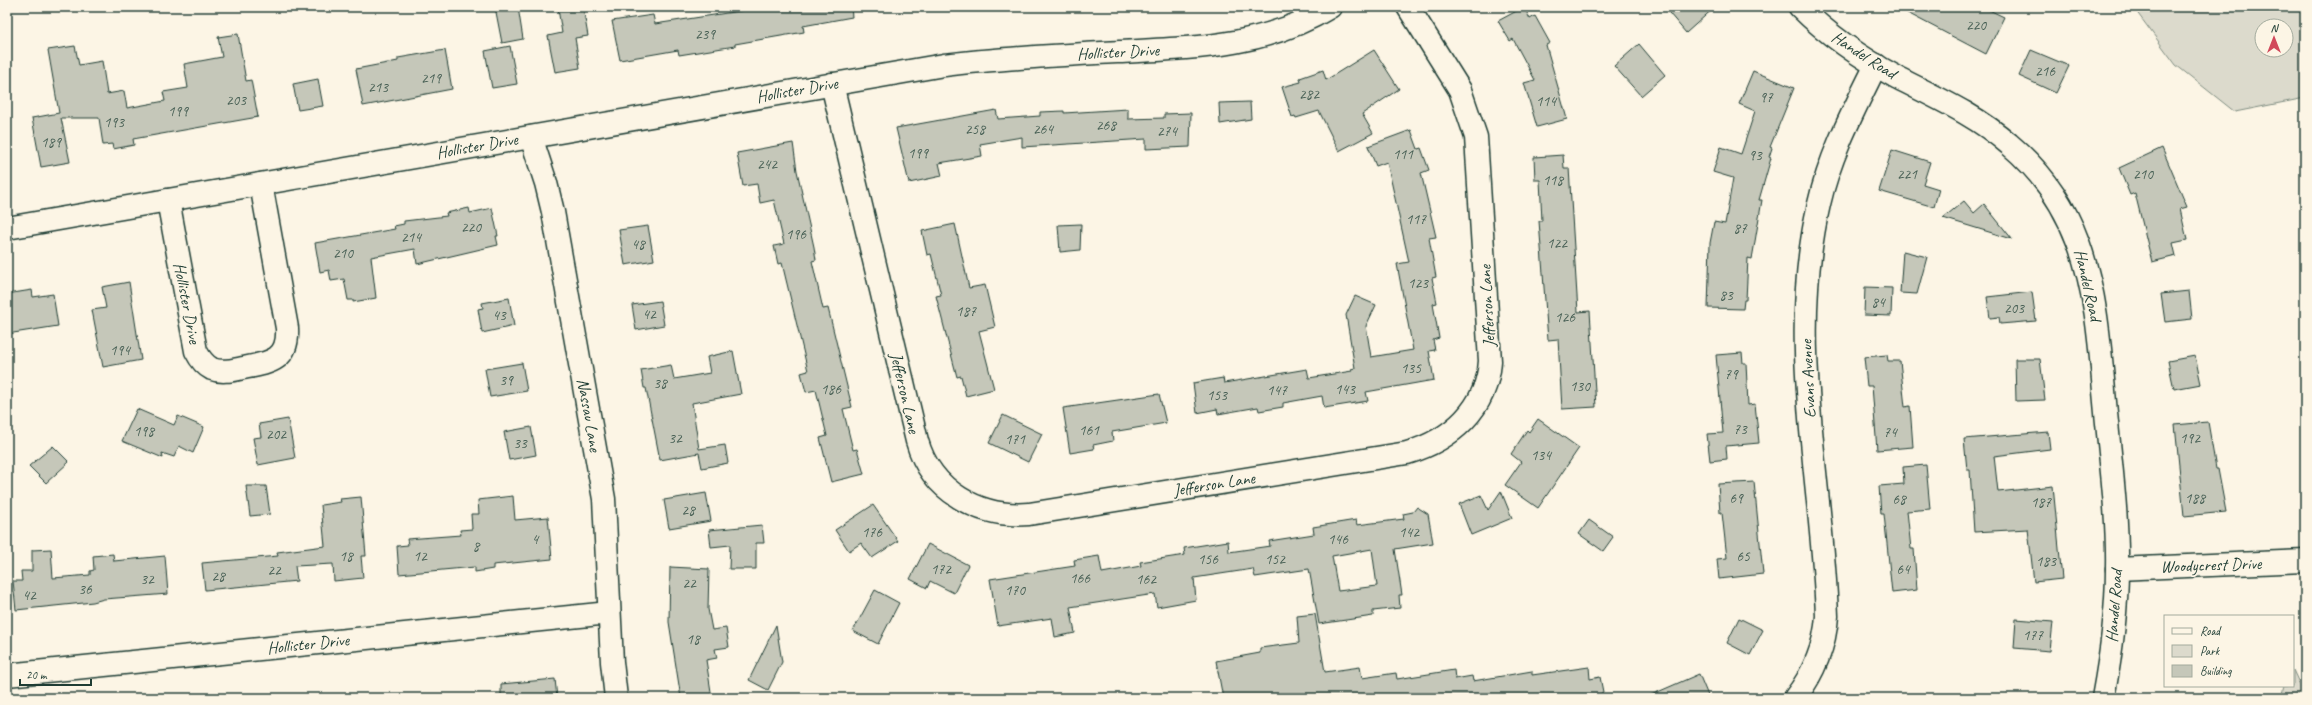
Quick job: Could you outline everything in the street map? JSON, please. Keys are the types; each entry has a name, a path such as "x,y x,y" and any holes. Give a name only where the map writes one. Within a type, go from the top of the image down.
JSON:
{"street":[{"name":"Hollister Drive","path":"7,228 964,62 1229,44 1257,38 1287,28 1330,7"},
{"name":"Jefferson Lane","path":"832,84 922,458 942,484 955,496 971,505 1001,514 1029,514 1407,453 1422,449 1451,433 1464,422 1476,406 1488,379 1490,361 1476,137 1460,90 1408,7"},
{"name":"Handel Road","path":"1800,7 1832,34 1876,65 1959,108 1996,132 2038,174 2055,195 2068,219 2087,268 2097,317 2115,514 2117,570 2114,628 2103,698"},
{"name":"Evans Avenue","path":"1795,698 1814,670 1820,654 1827,616 1806,366 1805,305 1810,251 1819,203 1830,166 1845,129 1876,65"},
{"name":"Nassau Lane","path":"531,137 554,212 599,472 606,529 609,613 616,698"},
{"name":"Hollister Drive","path":"168,200 196,351 201,360 210,368 229,371 270,362 282,354 287,341 287,328 261,184"},
{"name":"Woodycrest Drive","path":"2117,570 2305,561"},
{"name":"Hollister Drive","path":"7,675 609,613"}],"green space":[{"path":"2133,7 2305,7 2305,98 2235,112 2176,65"},
{"path":"2294,672 2305,698 2281,698 2284,687 2294,687"}],"building":[{"path":"495,7 518,7 523,39 502,43"},
{"path":"583,7 588,36 575,38 580,68 555,72 548,36 562,33 558,9"},
{"path":"766,7 851,7 852,17 803,26 804,32 735,44 735,46 679,55 678,50 620,60 612,21 653,15 655,24"},
{"path":"1524,7 1530,19 1535,16 1550,43 1546,45 1567,119 1537,127 1524,83 1535,80 1513,39 1510,41 1498,21"},
{"path":"1664,7 1715,7 1686,33"},
{"path":"1896,7 1983,7 2004,17 1986,54"},
{"path":"238,34 246,81 251,80 258,117 133,139 134,145 113,149 112,144 103,145 99,118 61,118 70,162 41,167 32,118 59,113 48,50 75,46 79,65 102,61 107,94 124,91 127,108 165,101 163,92 188,88 184,64 222,57 218,37"},
{"path":"1639,44 1665,75 1641,96 1614,66"},
{"path":"510,46 517,84 492,88 485,51"},
{"path":"445,50 452,89 363,106 356,69 398,61 398,58"},
{"path":"1374,50 1399,89 1362,114 1373,133 1339,151 1319,111 1296,118 1295,116 1292,117 1282,87 1301,82 1300,78 1323,70 1326,80"},
{"path":"2031,50 2069,66 2056,93 2019,76"},
{"path":"1753,71 1794,88 1770,147 1772,148 1769,157 1771,158 1759,200 1762,200 1752,259 1748,258 1746,300 1744,300 1743,309 1708,308 1710,243 1714,222 1725,224 1733,178 1713,172 1721,147 1741,154 1755,111 1739,104"},
{"path":"318,79 323,106 298,110 293,84"},
{"path":"1250,102 1251,119 1220,124 1219,103"},
{"path":"1128,109 1128,119 1164,118 1164,114 1191,113 1190,147 1146,149 1146,139 1022,147 1022,137 980,144 982,156 939,163 942,176 909,183 896,128 996,110 998,119 1040,116 1040,112 1064,111 1064,113"},
{"path":"1411,130 1418,149 1421,148 1429,170 1421,173 1436,237 1429,238 1436,277 1432,278 1437,303 1433,304 1439,338 1433,340 1435,350 1429,351 1434,380 1366,392 1368,401 1324,408 1322,396 1283,403 1283,407 1259,411 1258,407 1218,414 1217,409 1197,413 1193,383 1223,378 1224,383 1307,369 1309,378 1352,371 1351,369 1355,368 1346,315 1355,296 1376,305 1366,326 1371,357 1413,350 1397,264 1409,262 1387,162 1376,166 1368,146"},
{"path":"793,143 797,171 814,247 816,260 812,261 823,309 828,308 852,407 843,409 853,450 857,449 864,474 831,482 820,438 827,436 816,390 806,392 801,373 808,371 782,263 778,264 774,246 784,244 774,200 760,203 757,184 743,186 737,153"},
{"path":"2162,148 2187,207 2180,209 2187,240 2173,243 2176,256 2152,262 2135,193 2130,195 2119,168"},
{"path":"1892,150 1930,162 1923,184 1939,189 1934,207 1879,191"},
{"path":"1563,155 1564,168 1569,168 1578,312 1590,311 1596,407 1562,409 1558,339 1548,340 1539,221 1542,221 1540,180 1535,180 1534,157"},
{"path":"1964,201 1974,213 1984,204 2012,239 1943,218"},
{"path":"469,208 470,213 492,208 498,236 496,236 498,245 417,264 415,249 371,257 376,298 353,302 353,300 348,300 344,279 331,281 329,270 320,272 315,243 395,229 394,226 404,224 404,221 447,216 446,213"},
{"path":"955,224 969,288 985,285 995,327 979,331 994,389 966,396 961,376 957,377 936,296 941,295 931,254 927,255 922,231"},
{"path":"1081,224 1080,250 1060,252 1058,225"},
{"path":"648,226 654,260 625,265 619,230"},
{"path":"1903,251 1927,257 1917,294 1900,293"},
{"path":"129,282 141,360 103,367 92,310 106,308 102,287"},
{"path":"1865,287 1892,288 1891,316 1864,315"},
{"path":"32,290 33,297 53,294 58,326 7,334 7,294"},
{"path":"2189,291 2192,319 2165,322 2161,294"},
{"path":"2032,292 2036,321 2000,324 1999,317 1990,318 1987,297"},
{"path":"509,298 514,326 482,333 478,309 483,308 482,303"},
{"path":"660,301 664,325 636,330 632,305"},
{"path":"733,351 741,394 692,403 699,449 725,445 728,463 702,468 699,453 660,460 641,370 671,365 674,379 710,373 707,357"},
{"path":"1742,353 1743,363 1746,363 1748,405 1755,404 1759,443 1726,446 1727,459 1710,461 1707,434 1723,433 1716,355"},
{"path":"1887,355 1888,361 1900,361 1905,407 1910,406 1913,447 1877,450 1872,386 1867,386 1864,357"},
{"path":"2195,356 2201,384 2174,389 2168,361"},
{"path":"2015,359 2040,359 2045,400 2016,401"},
{"path":"522,363 527,391 490,397 485,369"},
{"path":"1159,394 1166,423 1112,432 1113,441 1093,445 1094,449 1070,453 1063,408"},
{"path":"137,409 174,425 178,416 204,427 193,453 179,446 174,457 162,453 163,458 122,441"},
{"path":"1003,415 1042,434 1028,462 989,443"},
{"path":"288,419 295,458 258,465 253,438 261,437 259,424"},
{"path":"1538,419 1579,448 1538,508 1505,485 1521,462 1511,454 1527,430 1529,432"},
{"path":"2208,422 2216,469 2218,469 2226,512 2184,516 2175,425"},
{"path":"531,427 536,455 509,460 504,432"},
{"path":"2048,432 2050,449 1994,456 1998,492 2053,486 2062,579 2034,582 2028,529 1974,532 1970,470 1967,470 1964,439"},
{"path":"53,446 69,462 46,483 29,466"},
{"path":"1926,465 1930,509 1907,511 1911,549 1914,549 1917,590 1892,593 1884,514 1881,514 1879,486 1904,484 1903,467"},
{"path":"1754,482 1763,574 1719,579 1717,559 1727,558 1722,513 1720,513 1718,484"},
{"path":"246,486 266,486 270,514 250,516"},
{"path":"1501,491 1512,518 1471,535 1459,504 1481,495 1488,510"},
{"path":"706,493 711,521 669,528 664,500"},
{"path":"513,496 515,520 548,517 552,559 493,565 493,569 475,572 475,567 399,574 397,546 408,545 407,539 461,535 460,530 472,529 471,514 479,514 478,500"},
{"path":"361,497 366,556 361,556 363,578 334,581 333,564 295,566 297,581 205,590 202,563 278,556 277,552 325,546 321,505 341,502 340,499"},
{"path":"873,505 898,541 872,558 861,543 849,551 835,530"},
{"path":"1417,507 1428,514 1433,543 1395,549 1402,595 1399,595 1400,608 1373,611 1373,616 1319,624 1309,569 1255,577 1253,569 1194,578 1196,600 1157,607 1155,594 1070,607 1075,633 1055,637 1052,618 998,626 990,579 1075,566 1074,560 1099,556 1102,573 1141,566 1140,562 1185,555 1184,548 1228,541 1229,552 1270,546 1269,541 1314,534 1313,527 1356,520 1357,525 1404,519 1403,514 1413,512","holes":["1372,549 1377,586 1338,591 1332,556"]},
{"path":"1589,520 1613,537 1603,551 1579,534"},
{"path":"762,525 764,543 756,543 756,569 729,569 730,545 711,547 709,530"},
{"path":"928,544 968,565 954,593 930,581 927,588 910,579"},
{"path":"51,549 53,578 90,575 90,571 94,570 93,556 113,554 114,561 165,556 168,594 104,599 93,602 16,610 13,581 22,581 21,571 32,571 32,550"},
{"path":"670,567 709,569 708,609 712,630 726,628 729,647 715,649 717,658 706,660 712,698 681,698 669,622"},
{"path":"875,590 899,603 878,644 853,631"},
{"path":"1315,614 1325,672 1360,667 1362,678 1396,673 1397,679 1454,670 1455,679 1472,676 1473,681 1532,671 1532,675 1589,667 1590,679 1600,677 1603,692 1594,698 1223,698 1216,661 1260,653 1260,648 1299,643 1297,616"},
{"path":"1739,618 1763,630 1750,655 1727,643"},
{"path":"2016,619 2053,622 2050,651 2014,648"},
{"path":"776,625 782,662 768,690 749,680"},
{"path":"1699,674 1709,698 1644,698"},
{"path":"555,679 557,698 501,698 501,684"}]}
